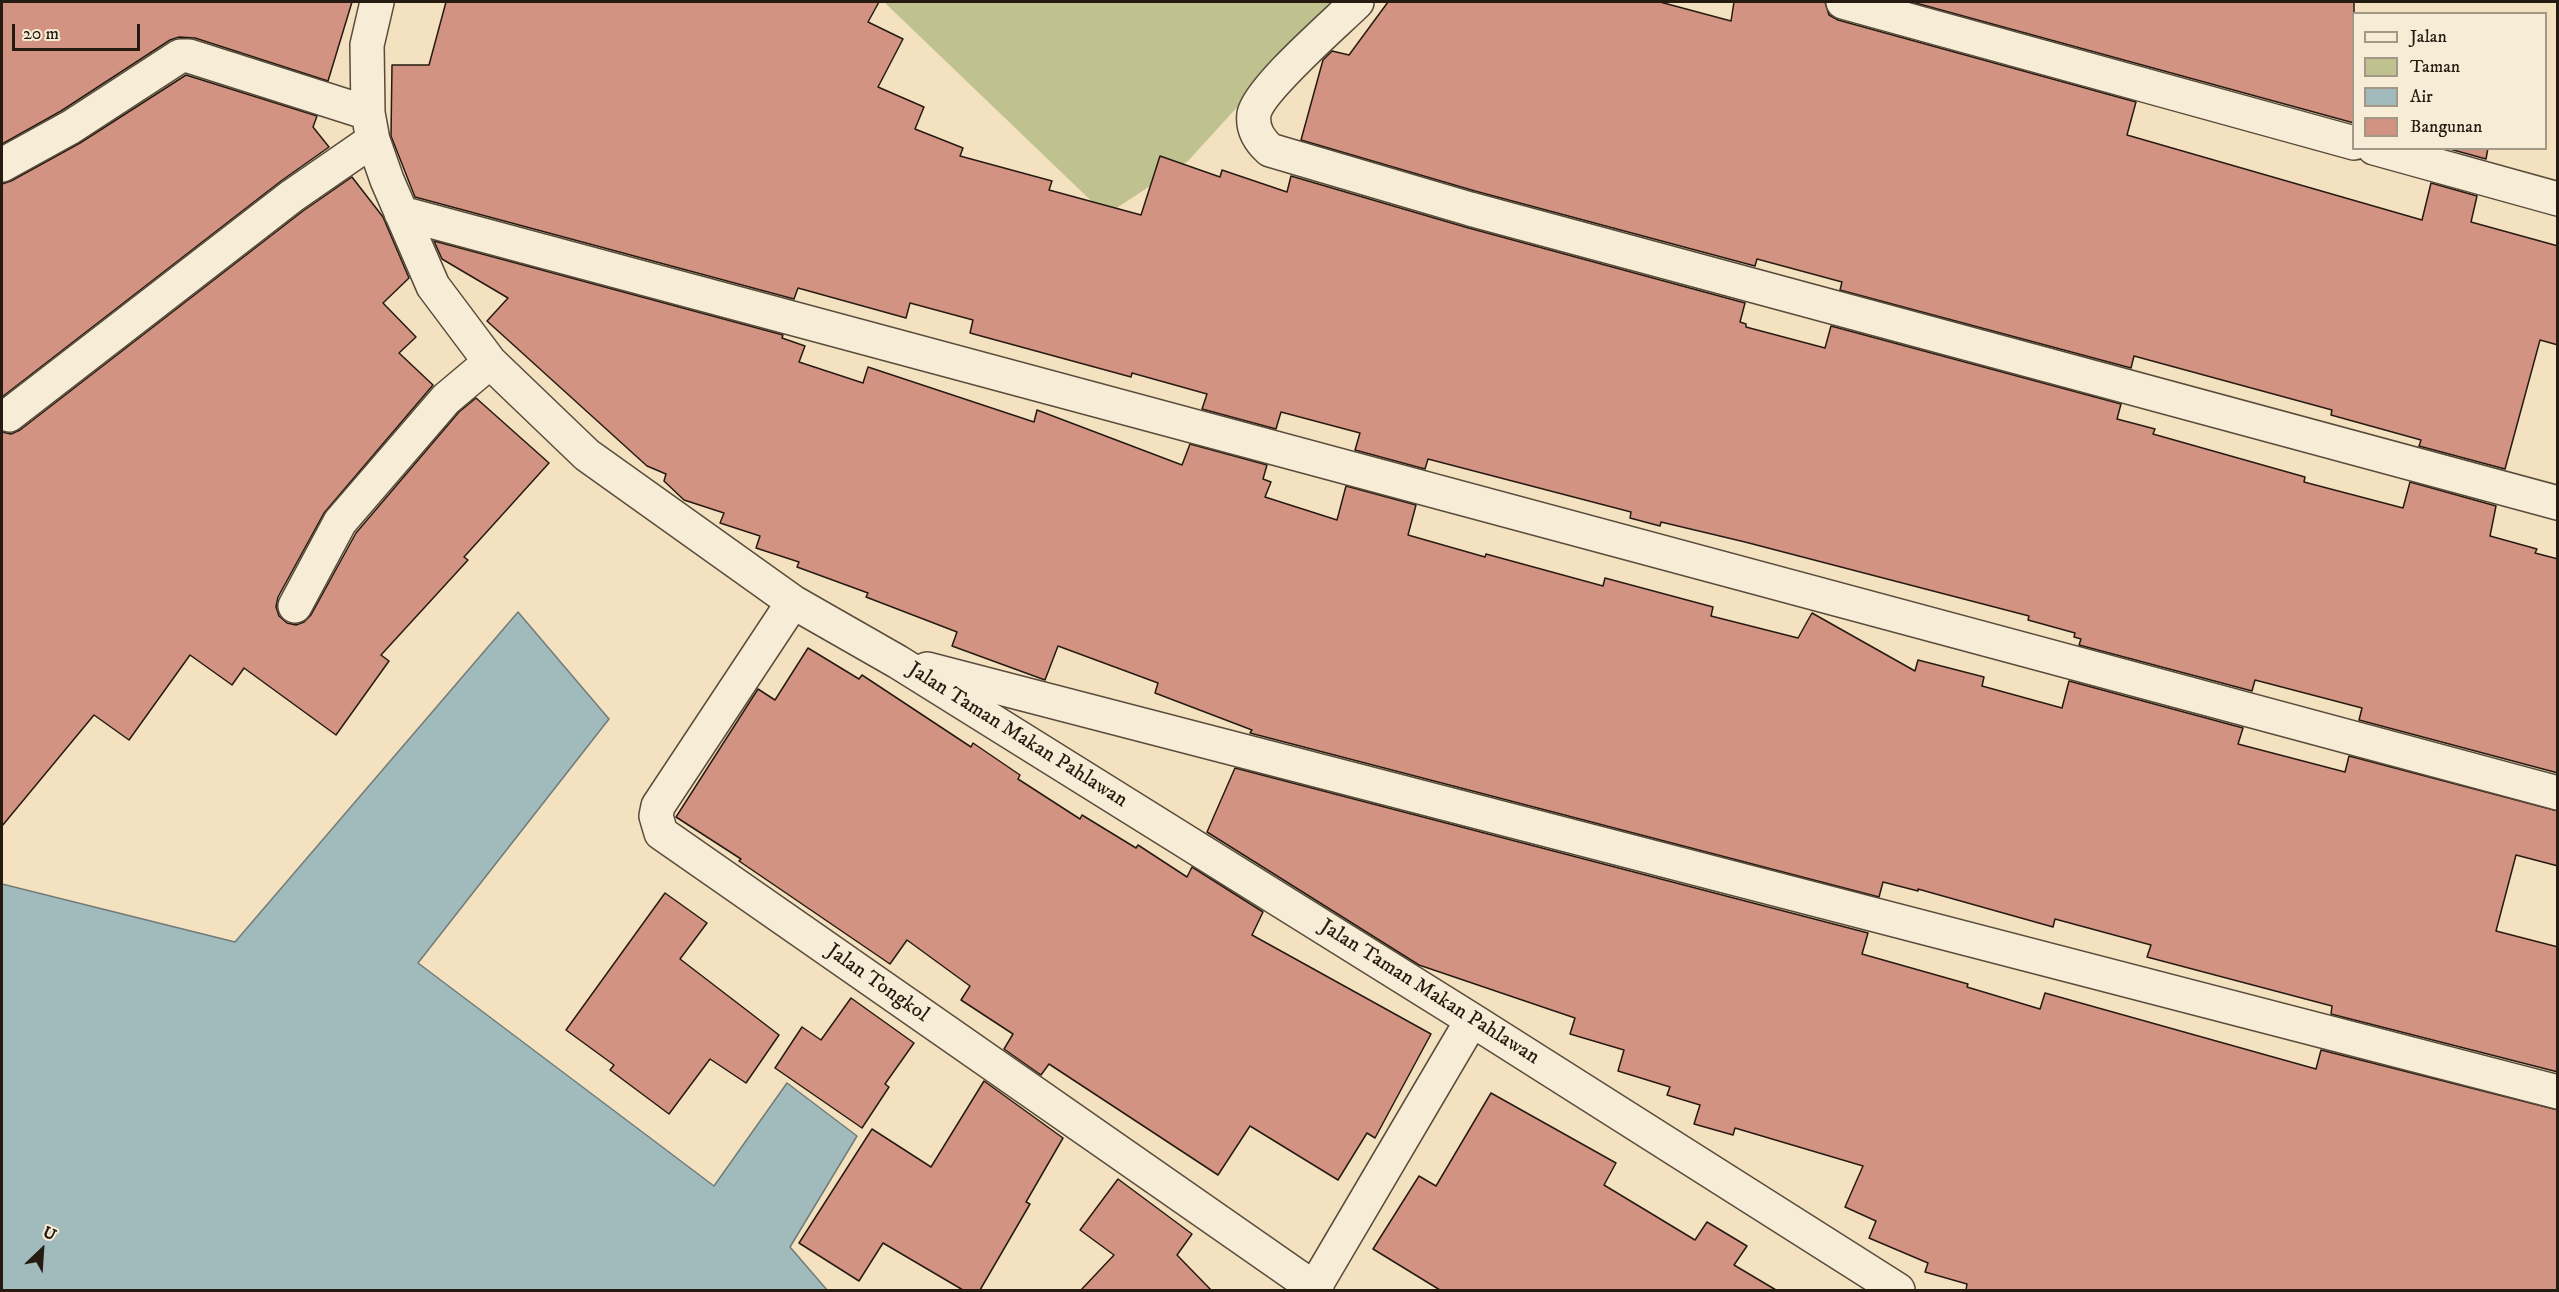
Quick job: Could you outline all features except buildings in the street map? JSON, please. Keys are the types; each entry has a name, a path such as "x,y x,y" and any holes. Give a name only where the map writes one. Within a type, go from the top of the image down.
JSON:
{"street":[{"name":"Jalan Taman Makan Pahlawan","path":"377,2 367,45 370,127 387,180 433,286 490,362 587,455 793,602 898,662 1472,1020 1898,1290"},
{"path":"1357,2 1272,86 1259,103 1254,114 1256,134 1270,150 1470,209 2558,503"},
{"path":"1843,2 2352,142"},
{"path":"2,165 71,126 180,56 189,56 370,127 292,196 9,415"},
{"path":"2381,150 2558,199"},
{"path":"401,213 2558,793"},
{"path":"295,606 340,522 446,399 490,362"},
{"name":"Jalan Tongkol","path":"793,602 657,806 656,816 662,833 1314,1290"},
{"path":"898,662 2558,1092"},
{"path":"1314,1290 1472,1020"}],"green space":[{"path":"884,2 1333,2 1188,161 1106,215"}],"water":[{"path":"518,612 609,719 418,963 714,1186 787,1083 857,1136 790,1247 827,1290 2,1290 2,884 235,942"}]}
